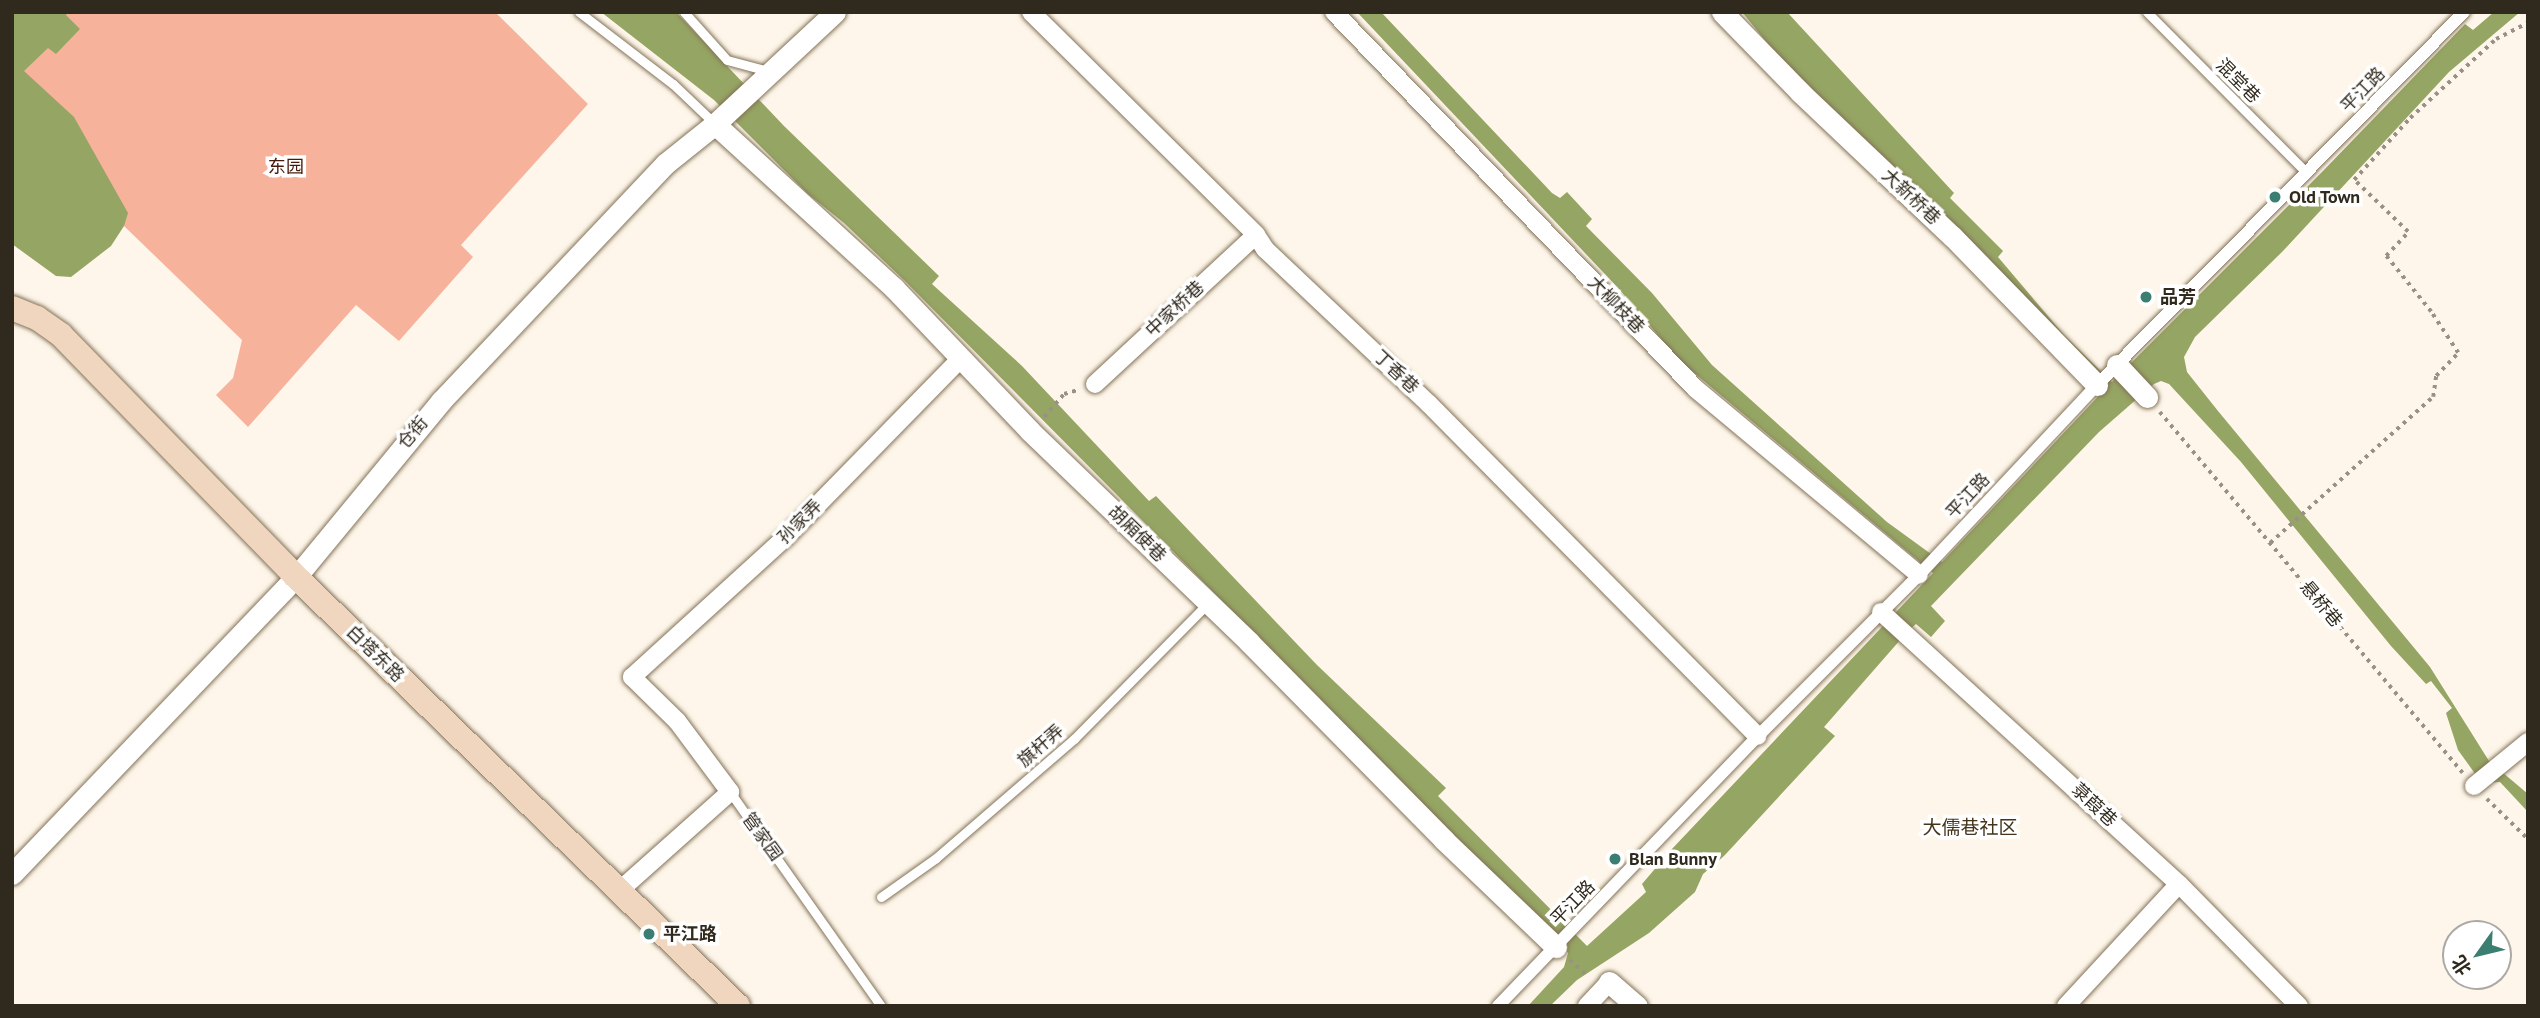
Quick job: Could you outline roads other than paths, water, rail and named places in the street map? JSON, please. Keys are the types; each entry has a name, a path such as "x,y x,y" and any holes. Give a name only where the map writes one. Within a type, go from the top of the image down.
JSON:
{"main road":[{"name":"白塔东路","path":"12,308 37,318 61,335 296,577 737,1006"}],"street":[{"name":"仓街","path":"12,874 296,577 441,401 665,164 718,121 835,12"},
{"name":"丁香巷","path":"1031,12 1256,235 1265,249 1429,404 1758,736"},
{"name":"大柳枝巷","path":"1334,12 1696,388 1922,571"},
{"name":"大新桥巷","path":"1722,12 1800,92 1952,236 2109,375"},
{"name":"平江路","path":"1499,1006 1560,949 1573,928 1758,736 1884,614 1935,556 2109,375 2464,12"},
{"name":"胡厢使巷","path":"718,121 894,288 1030,432 1209,603 1444,840 1560,949"},
{"name":"中家桥巷","path":"1094,384 1256,235"},
{"name":"孙家弄","path":"632,677 785,538 961,358"},
{"path":"2109,375 2147,397"},
{"name":"菉葭巷","path":"1884,614 2179,884 2299,1006"},
{"name":"管家园","path":"632,677 677,721 730,792"},
{"path":"2476,783 2528,742"},
{"path":"618,891 730,792"},
{"path":"2066,1006 2179,884"},
{"path":"1587,1006 1599,980 1637,1006"}],"lane":[{"path":"579,12 718,121"},
{"path":"684,12 727,60 767,76"},
{"name":"混堂巷","path":"2147,12 2307,173"},
{"name":"旗杆弄","path":"881,897 936,858 1074,739 1209,603"},
{"name":"管家园","path":"730,792 881,1006"}],"place":[{"name":"Old Town","path":"2275,197"},
{"name":"品芳","path":"2146,297"},
{"name":"Blan Bunny","path":"1615,859"},
{"name":"平江路","path":"649,934"}],"district":[{"name":"大儒巷社区","path":"1970,828"}],"park label":[{"name":"东园","path":"286,167"}]}
